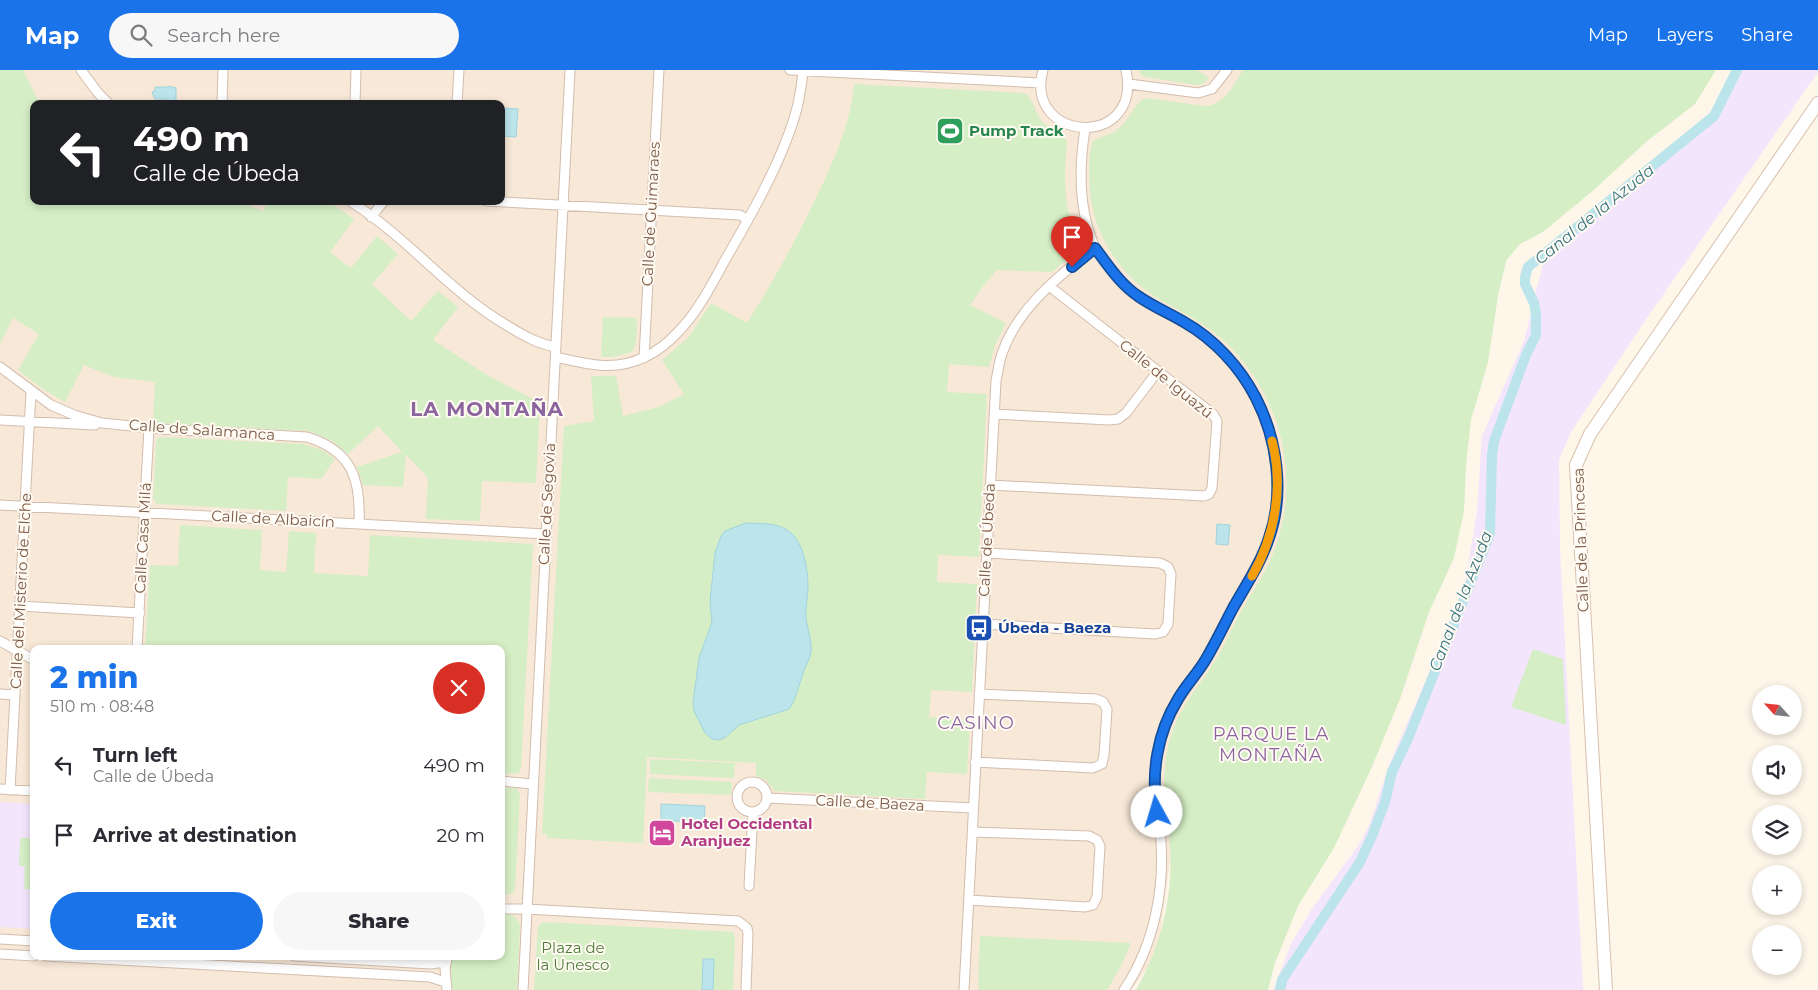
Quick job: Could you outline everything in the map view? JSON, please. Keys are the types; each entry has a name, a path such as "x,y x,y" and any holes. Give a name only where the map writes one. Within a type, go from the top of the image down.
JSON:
{"street":[{"path":"81,70 105,100"},
{"path":"222,100 224,70"},
{"path":"354,100 356,70"},
{"path":"457,100 459,70"},
{"name":"Calle de Segovia","path":"527,909 570,70"},
{"name":"Calle de Guimaraes","path":"644,358 659,70"},
{"path":"790,70 1041,83"},
{"path":"556,357 598,366 622,365 644,358 662,348 680,331 716,277 748,220 787,136 797,108 804,70"},
{"path":"1044,70 1041,83 1042,97 1048,109 1058,120 1070,126 1085,129 1098,126 1115,118 1127,98 1129,84 1126,70"},
{"path":"1129,84 1198,93 1212,89 1227,70"},
{"name":"Calle de la Princesa","path":"1606,990 1576,465 1590,434 1818,103"},
{"path":"1085,129 1081,169 1082,197 1095,248 1120,280 1136,295 1204,335 1241,373 1256,397 1266,421 1276,470 1274,520 1270,537 1257,567 1205,661 1177,700 1164,727 1156,759 1154,792 1160,831 1161,886 1155,918 1146,947 1139,965 1124,990"},
{"path":"505,202 740,215 748,220"},
{"path":"356,205 406,244 441,277 475,305 535,342 556,347"},
{"path":"371,217 381,205"},
{"name":"Calle de Úbeda","path":"964,990 996,382 1002,352 1014,327 1031,304 1049,286 1095,248"},
{"name":"Calle de Iguazú","path":"990,485 1204,496 1209,494 1212,488 1217,420 1213,414 1049,286"},
{"name":"Calle de Salamanca","path":"0,367 31,392 51,405 74,415 102,423 149,428 307,437 322,441 346,460 355,475 359,491 359,524"},
{"path":"994,414 1118,419 1126,413 1158,371"},
{"name":"Calle del Misterio de Elche","path":"10,790 31,392"},
{"path":"0,420 149,428"},
{"name":"Calle Casa Milá","path":"137,645 149,428"},
{"name":"Calle de Albaicín","path":"0,505 546,534"},
{"path":"983,624 1155,634 1163,632 1168,624 1172,574 1168,567 1160,563 986,553"},
{"path":"20,606 140,613"},
{"path":"0,641 30,658"},
{"path":"0,694 15,695"},
{"path":"975,762 1093,768 1102,764 1105,746 1107,709 1104,702 1096,699 979,694"},
{"path":"505,781 533,784"},
{"path":"752,781 764,787 767,798 763,807 753,812 741,808 736,796 742,784 752,781"},
{"path":"0,789 30,791"},
{"name":"Calle de Baeza","path":"767,798 973,808"},
{"path":"749,886 753,812"},
{"path":"969,900 1085,907 1093,905 1097,898 1100,846 1097,840 1089,836 972,832"},
{"path":"505,909 738,921 746,928 748,934 746,990"},
{"path":"505,909 514,912 522,920 524,930 523,941 525,944"},
{"path":"523,990 527,909"},
{"path":"0,939 30,942"},
{"path":"0,954 30,956"},
{"path":"119,960 430,977 446,986 447,960"},
{"path":"362,960 430,964 444,960"}],"shaded area":[{"path":"0,70 1266,70 1215,320 1266,382 1296,449 1295,535 1178,798 1158,953 1131,990 0,990"},
{"path":"1740,70 1818,70 1818,72 1649,315 1571,432 1559,460 1560,548 1583,990 1273,990 1291,944 1310,912 1360,843 1370,823 1389,765 1463,595 1477,512 1482,436 1524,341 1544,259 1715,120"},
{"path":"0,802 30,804 30,929 0,927"}],"green space":[{"path":"0,70 23,70 38,100 30,100 30,205 248,205 263,211 266,205 334,205 354,219 330,252 351,268 377,236 398,254 372,284 411,321 438,291 458,307 433,340 487,375 540,403 536,483 482,481 480,521 426,519 428,478 406,455 403,487 363,485 357,467 402,452 378,426 348,454 331,440 309,431 153,423 155,382 114,377 84,365 65,402 43,389 18,370 39,334 13,318 0,344"},
{"path":"1139,70 1197,70 1209,78 1203,84 1197,85 1145,77 1140,74"},
{"path":"1243,70 1716,70 1695,104 1646,142 1595,189 1543,232 1520,244 1506,261 1498,296 1488,362 1471,420 1466,465 1464,511 1454,558 1429,612 1400,699 1371,769 1334,848 1298,906 1275,963 1268,990 1136,990 1160,935 1168,895 1170,855 1164,773 1170,738 1180,714 1219,655 1238,616 1268,565 1281,530 1286,493 1286,474 1284,455 1275,418 1260,386 1247,367 1216,334 1141,287 1118,263 1109,250 1096,220 1092,204 1089,178 1090,150 1091,145 1097,139 1121,127 1135,107 1143,100 1147,98 1204,106 1211,105 1228,94"},
{"path":"854,84 1025,93 1042,121 1067,141 1066,192 1073,229 1080,247 1079,250 1052,272 997,270 970,305 1006,323 995,345 989,367 949,364 947,392 987,394 979,557 938,555 937,582 977,584 972,692 931,690 929,717 970,720 967,774 927,772 925,799 775,791 766,780 756,776 756,763 647,757 643,843 547,838 547,834 542,834 564,426 594,421 591,376 616,376 623,416 659,407 684,394 662,360 688,338 711,303 747,323 791,247 828,172 845,129"},
{"path":"603,317 637,318 636,344 632,352 614,357 601,357"},
{"path":"157,438 304,444 322,450 335,459 321,479 288,477 286,511 157,504 153,499 156,442"},
{"path":"180,525 262,530 260,570 286,572 289,531 316,533 314,573 368,576 370,535 533,544 520,772 515,774 505,773 505,645 145,645 150,565 178,566"},
{"path":"1533,649 1563,659 1566,725 1511,707"},
{"path":"650,759 735,763 734,778 650,774"},
{"path":"649,778 732,782 731,795 648,792"},
{"path":"505,787 516,788 520,794 515,889 512,894 505,895"},
{"path":"20,838 30,838 30,889 24,889 25,866 19,866"},
{"path":"505,914 517,918 520,924 517,990 452,990 450,972 452,960 505,960"},
{"name":"Plaza de la Unesco","path":"542,922 733,932 735,938 733,990 534,990 538,927"},
{"path":"980,936 1131,943 1122,964 1107,990 978,990"}],"water":[{"path":"155,87 176,88 176,100 155,99 152,92 155,91"},
{"path":"505,108 518,109 516,137 505,136"},
{"path":"746,523 770,524 781,527 791,533 799,544 807,573 806,614 811,652 789,709 739,725 726,737 719,740 712,739 705,733 694,711 693,703 699,658 712,622 710,602 715,553 721,536 725,531"},
{"path":"1217,524 1230,525 1228,545 1216,544"},
{"path":"661,804 705,806 704,823 661,820"},
{"path":"703,959 714,959 713,990 702,990"}],"waterway":[{"name":"Canal de la Azuda","path":"1280,990 1282,980 1360,862 1372,836 1385,802 1392,772 1407,741 1490,534 1494,441 1526,355 1536,335 1534,303 1525,284 1528,267 1714,116 1737,70"}],"slow traffic":[{"path":"1252,576 1270,537 1274,520 1276,470 1272,441"}],"place":[{"name":"Pump Track","path":"950,131"},
{"name":"Úbeda - Baeza","path":"979,628"},
{"name":"Hotel Occidental Aranjuez","path":"662,833"}],"district":[{"name":"LA MONTAÑA","path":"487,409"},
{"name":"CASINO","path":"976,723"},
{"name":"PARQUE LA MONTAÑA","path":"1271,744"}],"route":[{"path":"1072,267 1095,248 1120,280 1136,295 1204,335 1241,373 1256,397 1266,421 1273,448 1276,470 1276,502 1270,537 1257,567 1232,609 1205,661 1177,700 1164,727 1156,759 1154,792 1157,812"}]}
